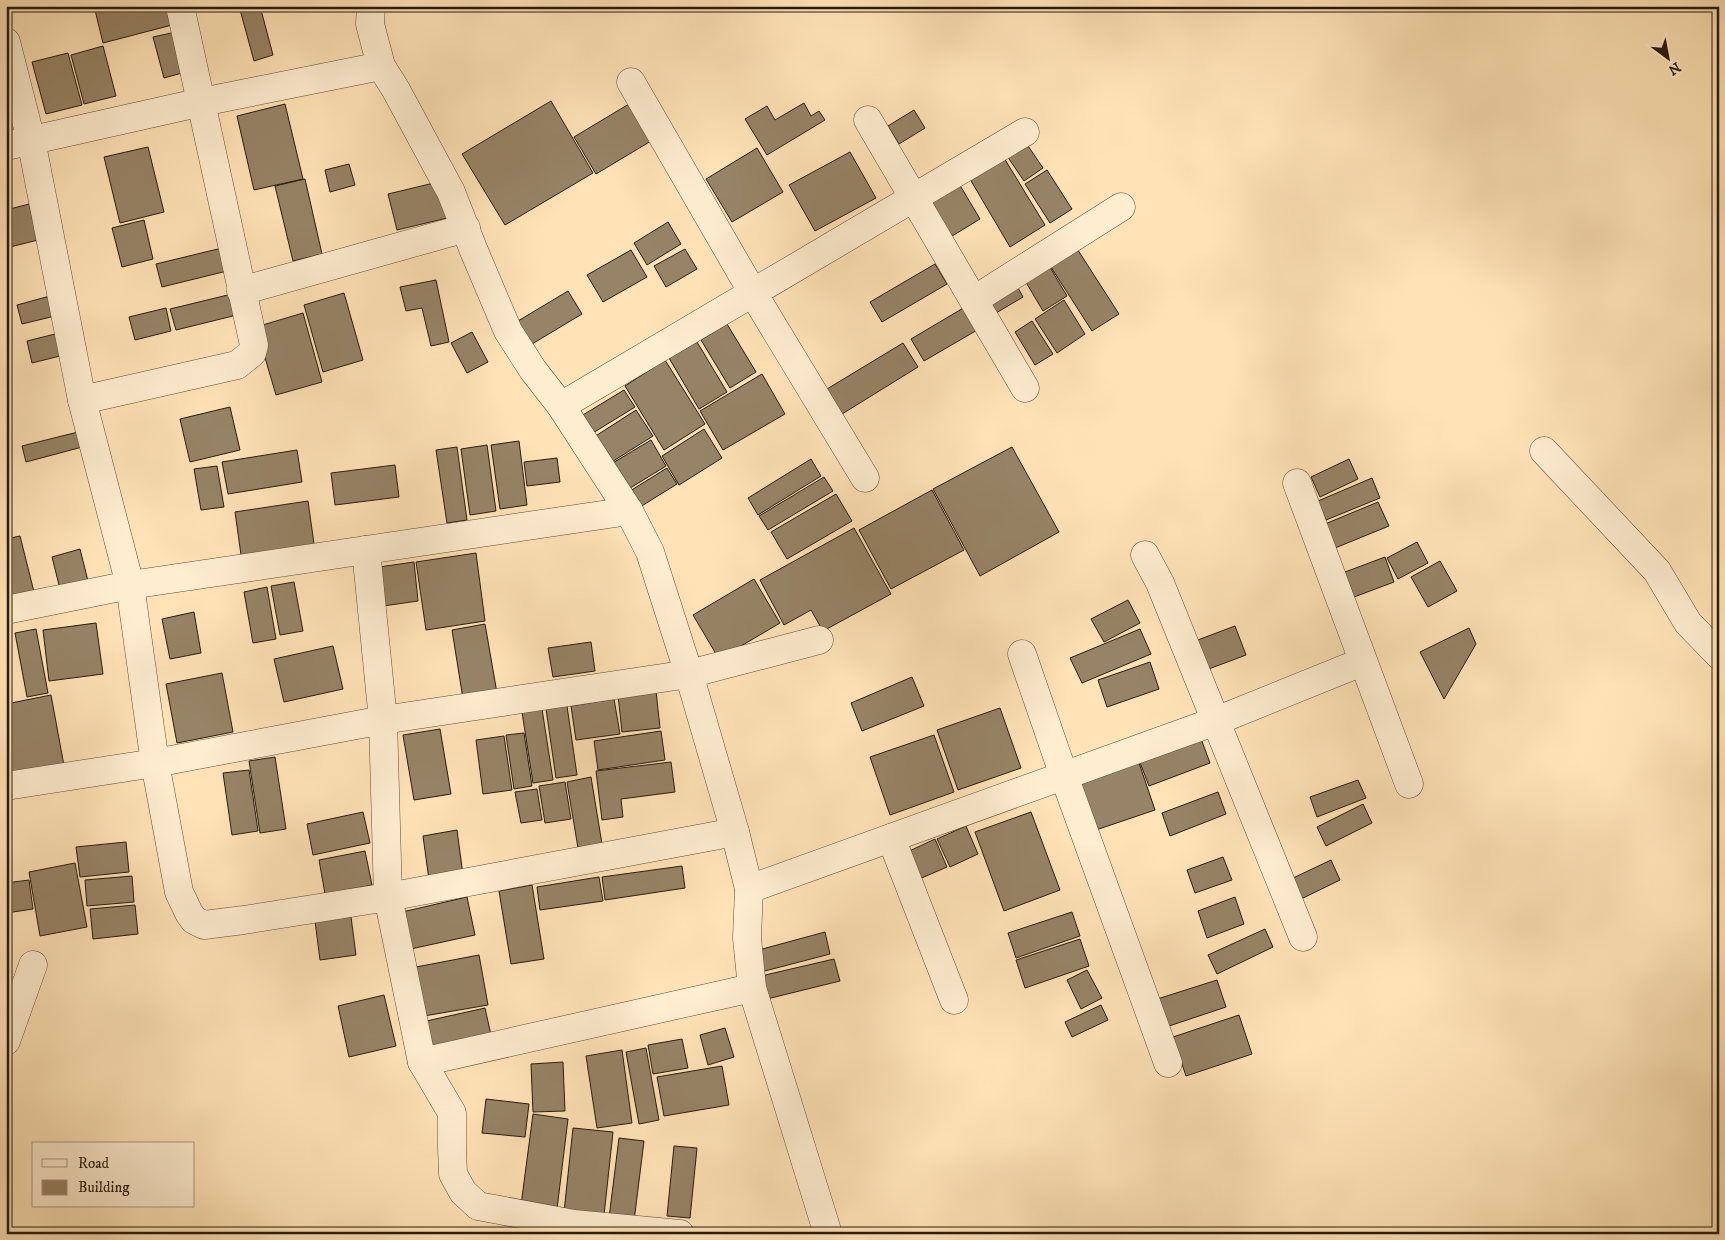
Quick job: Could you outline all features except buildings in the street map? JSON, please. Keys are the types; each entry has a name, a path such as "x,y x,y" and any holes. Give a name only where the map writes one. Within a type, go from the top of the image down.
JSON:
{"street":[{"path":"82,400 237,365 252,353 254,345 180,6"},
{"path":"372,6 370,24 381,66 451,192 508,331 533,370 561,406 629,511 650,552 736,832 749,889 748,938 752,988 828,1234"},
{"path":"6,42 19,143 130,585 155,763 179,892 189,914 194,920 204,925 388,897 736,832"},
{"path":"19,143 202,102 381,66"},
{"path":"631,82 753,293 865,478"},
{"path":"868,120 1025,388"},
{"path":"561,406 1025,132"},
{"path":"974,300 1121,206"},
{"path":"241,291 466,228"},
{"path":"1544,451 1657,571 1688,623 1719,655"},
{"path":"1297,483 1362,662 1409,784"},
{"path":"6,610 130,585 629,511"},
{"path":"366,550 383,720 388,897 422,1062 452,1113 454,1174 463,1192 478,1206 574,1229 680,1234"},
{"path":"1145,555 1160,583 1303,937"},
{"path":"6,786 155,763 383,720 689,674 820,640"},
{"path":"1022,654 1168,1063"},
{"path":"749,889 1216,721 1362,662"},
{"path":"891,838 954,1000"},
{"path":"6,1041 33,965"},
{"path":"422,1062 752,988"}]}
